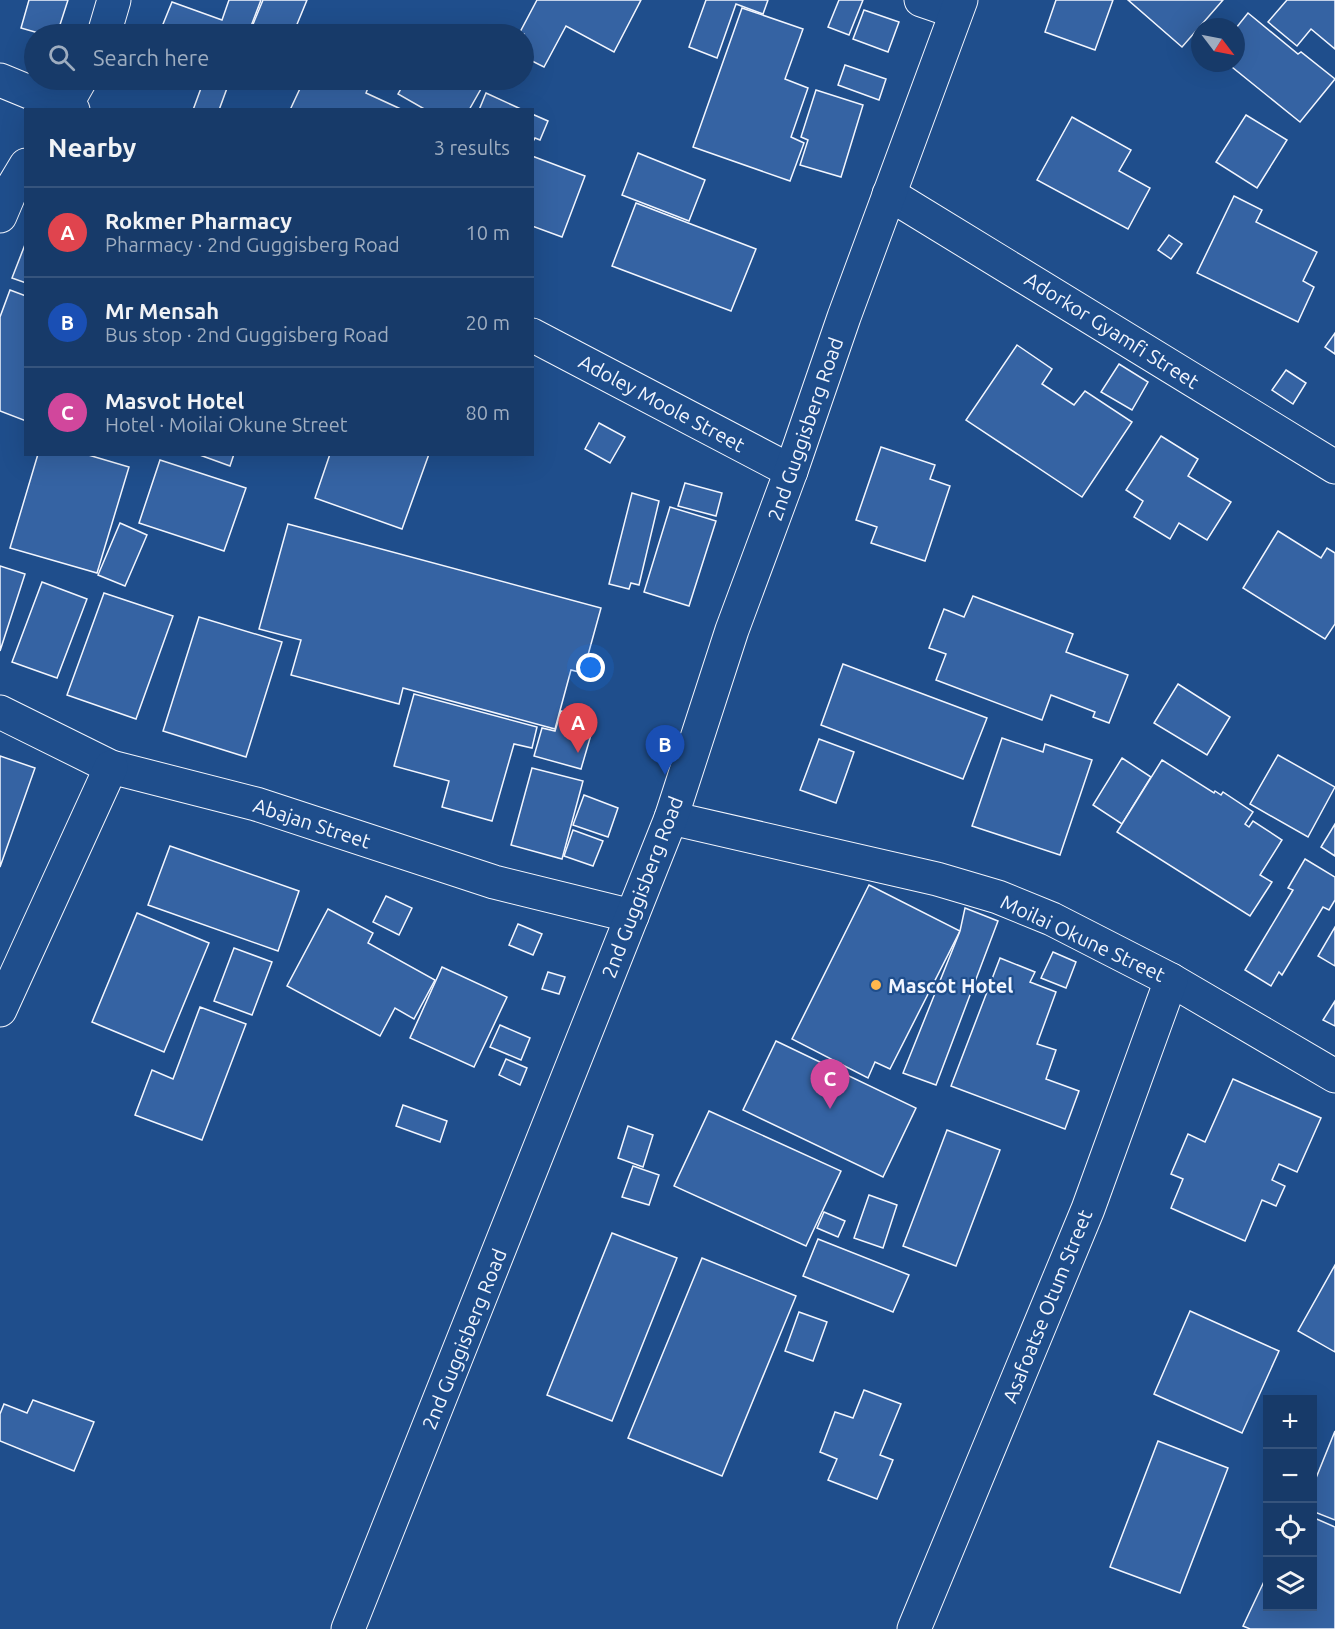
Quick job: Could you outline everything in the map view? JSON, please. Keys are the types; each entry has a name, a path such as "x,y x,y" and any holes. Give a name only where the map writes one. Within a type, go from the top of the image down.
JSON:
{"street":[{"path":"107,24 114,0"},
{"path":"921,0 958,6"},
{"name":"2nd Guggisberg Road","path":"348,1629 671,818 732,630 791,471 843,317 958,6"},
{"path":"0,80 24,87"},
{"path":"33,90 70,101"},
{"path":"0,216 11,190 24,168"},
{"name":"Adorkor Gyamfi Street","path":"889,194 1335,467"},
{"name":"Adoley Moole Street","path":"534,336 791,471"},
{"name":"Abajan Street","path":"0,712 111,767 255,804 494,882 632,916"},
{"path":"0,1010 111,767"},
{"name":"Moilai Okune Street","path":"671,818 937,879 998,897 1052,919 1171,980 1335,1076"},
{"name":"Asafoatse Otum Street","path":"914,1629 1088,1209 1171,980"}],"building":[{"path":"29,0 68,0 60,24 24,24 24,29 21,28"},
{"path":"229,0 261,0 252,24 163,24 172,2 222,20"},
{"path":"263,0 307,0 297,24 253,24"},
{"path":"537,0 641,0 614,52 566,26 544,67 534,62 534,24 524,24"},
{"path":"706,0 768,0 763,14 736,4 717,58 689,47"},
{"path":"839,0 863,0 849,35 828,27"},
{"path":"1056,0 1113,0 1095,50 1045,32"},
{"path":"1128,0 1223,0 1207,18 1191,18 1191,37 1182,47"},
{"path":"1287,0 1335,0 1335,49 1311,29 1297,46 1268,22"},
{"path":"742,8 803,29 785,79 808,88 791,137 804,143 790,181 693,147"},
{"path":"864,10 899,22 888,52 853,39"},
{"path":"1248,13 1298,54 1301,52 1335,79 1300,122 1238,72 1245,72 1244,18"},
{"path":"845,65 886,79 879,100 838,85"},
{"path":"200,90 226,90 220,108 194,108"},
{"path":"299,90 367,90 366,93 399,108 291,108"},
{"path":"400,90 480,90 470,108 422,108 398,94"},
{"path":"816,90 863,105 841,177 800,165 808,140 801,137"},
{"path":"486,93 519,108 480,108"},
{"path":"534,115 548,121 540,140 534,140"},
{"path":"1246,115 1287,140 1257,188 1216,162"},
{"path":"1072,117 1131,150 1119,171 1150,188 1128,229 1037,180"},
{"path":"638,153 705,180 689,221 622,195"},
{"path":"534,157 585,176 562,237 534,227"},
{"path":"1234,196 1262,210 1256,222 1317,252 1303,281 1314,287 1298,322 1197,273"},
{"path":"636,203 756,249 731,311 612,266"},
{"path":"1169,235 1182,244 1171,259 1158,250"},
{"path":"24,247 24,282 12,278"},
{"path":"10,290 24,295 24,420 0,411 0,317"},
{"path":"1335,333 1335,354 1325,347"},
{"path":"1017,345 1052,369 1042,384 1074,405 1085,391 1132,422 1082,497 966,420"},
{"path":"1119,364 1148,382 1132,410 1101,392"},
{"path":"1286,370 1306,383 1293,404 1272,390"},
{"path":"599,423 625,437 610,463 585,449"},
{"path":"1161,436 1198,459 1188,476 1231,502 1207,540 1179,523 1170,539 1134,517 1143,501 1126,490"},
{"path":"881,447 935,465 930,479 950,486 925,561 871,543 877,527 856,520"},
{"path":"37,456 92,456 129,467 97,573 10,548"},
{"path":"202,456 233,456 230,466"},
{"path":"329,456 428,456 402,529 315,498"},
{"path":"160,460 246,488 224,551 139,523"},
{"path":"685,483 722,493 716,516 678,506"},
{"path":"632,493 659,501 639,585 631,583 629,589 609,584"},
{"path":"670,507 716,521 689,606 644,592"},
{"path":"120,523 147,535 125,586 98,575"},
{"path":"288,524 601,608 583,673 571,670 555,729 403,688 399,704 291,675 301,640 259,629"},
{"path":"1278,531 1321,558 1327,548 1335,553 1335,624 1325,639 1243,588"},
{"path":"0,566 25,574 0,651"},
{"path":"42,582 87,599 57,678 12,662"},
{"path":"104,593 173,616 136,719 67,695"},
{"path":"973,596 1073,634 1066,652 1128,675 1109,723 1093,717 1095,712 1051,695 1042,720 936,680 946,654 929,648 944,609 964,617"},
{"path":"199,617 282,642 246,757 163,731"},
{"path":"843,664 987,718 963,779 821,725"},
{"path":"1178,684 1230,717 1207,755 1154,723"},
{"path":"414,694 537,727 532,748 514,744 492,821 442,807 449,781 394,766"},
{"path":"561,711 595,721 581,769 534,756 542,728 555,731"},
{"path":"1002,738 1043,752 1045,744 1092,760 1060,855 972,826"},
{"path":"819,739 854,752 836,803 800,790"},
{"path":"1278,755 1335,787 1308,837 1250,804"},
{"path":"0,756 35,768 0,867"},
{"path":"1122,758 1151,777 1122,824 1093,805"},
{"path":"1162,760 1214,793 1215,791 1221,795 1223,792 1253,812 1245,824 1249,827 1253,821 1282,840 1260,875 1272,882 1250,916 1117,832"},
{"path":"532,768 583,781 562,859 511,845"},
{"path":"584,795 618,808 608,837 573,825"},
{"path":"1335,824 1335,856 1321,847"},
{"path":"573,830 603,841 593,866 564,856"},
{"path":"170,846 299,891 278,951 148,905"},
{"path":"1305,859 1335,877 1335,900 1329,910 1323,907 1282,975 1279,972 1271,986 1245,970 1293,890 1288,888"},
{"name":"Mascot Hotel","path":"869,885 960,931 890,1069 875,1062 868,1078 792,1039"},
{"path":"386,896 412,908 399,935 373,922"},
{"path":"965,908 998,921 936,1085 903,1073 960,931"},
{"path":"328,909 373,933 368,943 435,980 414,1019 395,1008 380,1036 287,986"},
{"path":"137,913 209,943 164,1052 92,1022"},
{"path":"518,924 542,934 533,955 509,945"},
{"path":"1335,927 1335,966 1318,956"},
{"path":"234,948 272,962 252,1015 214,1001"},
{"path":"1053,952 1076,962 1066,988 1041,978"},
{"path":"1000,958 1035,972 1030,982 1056,992 1037,1044 1056,1050 1046,1079 1079,1091 1065,1129 951,1086"},
{"path":"442,967 507,997 474,1067 410,1038"},
{"path":"548,972 565,977 559,994 542,989"},
{"path":"1335,1001 1335,1026 1323,1020"},
{"path":"200,1007 246,1024 202,1140 135,1115 152,1070 173,1079"},
{"path":"500,1025 530,1038 521,1060 490,1047"},
{"path":"776,1041 916,1108 883,1177 743,1110"},
{"path":"506,1059 527,1068 520,1085 499,1075"},
{"path":"1233,1079 1321,1118 1297,1172 1279,1164 1272,1180 1285,1186 1276,1206 1262,1200 1245,1241 1171,1208 1183,1179 1171,1174 1188,1134 1205,1142"},
{"path":"403,1105 447,1121 440,1142 396,1126"},
{"path":"709,1111 841,1171 806,1246 674,1186"},
{"path":"628,1126 653,1135 643,1167 618,1158"},
{"path":"947,1130 1000,1150 956,1266 903,1246"},
{"path":"633,1166 659,1175 649,1205 622,1197"},
{"path":"869,1195 897,1205 883,1248 854,1238"},
{"path":"824,1212 845,1221 838,1237 817,1228"},
{"path":"612,1233 677,1258 612,1421 547,1395"},
{"path":"818,1239 909,1275 893,1312 803,1276"},
{"path":"702,1258 796,1296 722,1476 628,1438"},
{"path":"1335,1265 1335,1352 1298,1331"},
{"path":"1190,1311 1279,1351 1242,1433 1154,1394"},
{"path":"799,1312 827,1322 813,1361 785,1351"},
{"path":"864,1390 901,1404 880,1455 893,1460 877,1499 828,1480 837,1459 820,1452 835,1412 853,1418"},
{"path":"33,1400 94,1422 74,1471 0,1441 0,1414 4,1404 27,1413"},
{"path":"1335,1431 1335,1520 1317,1513 1317,1476"},
{"path":"1158,1441 1228,1468 1180,1593 1110,1567"},
{"path":"1317,1519 1335,1527 1335,1629 1250,1629 1243,1626 1263,1584 1263,1611 1317,1611"}],"place":[{"name":"Rokmer Pharmacy","path":"578,753"},
{"name":"Mr Mensah","path":"665,775"},
{"name":"Mascot Hotel","path":"876,985"},
{"name":"Masvot Hotel","path":"830,1109"}]}
